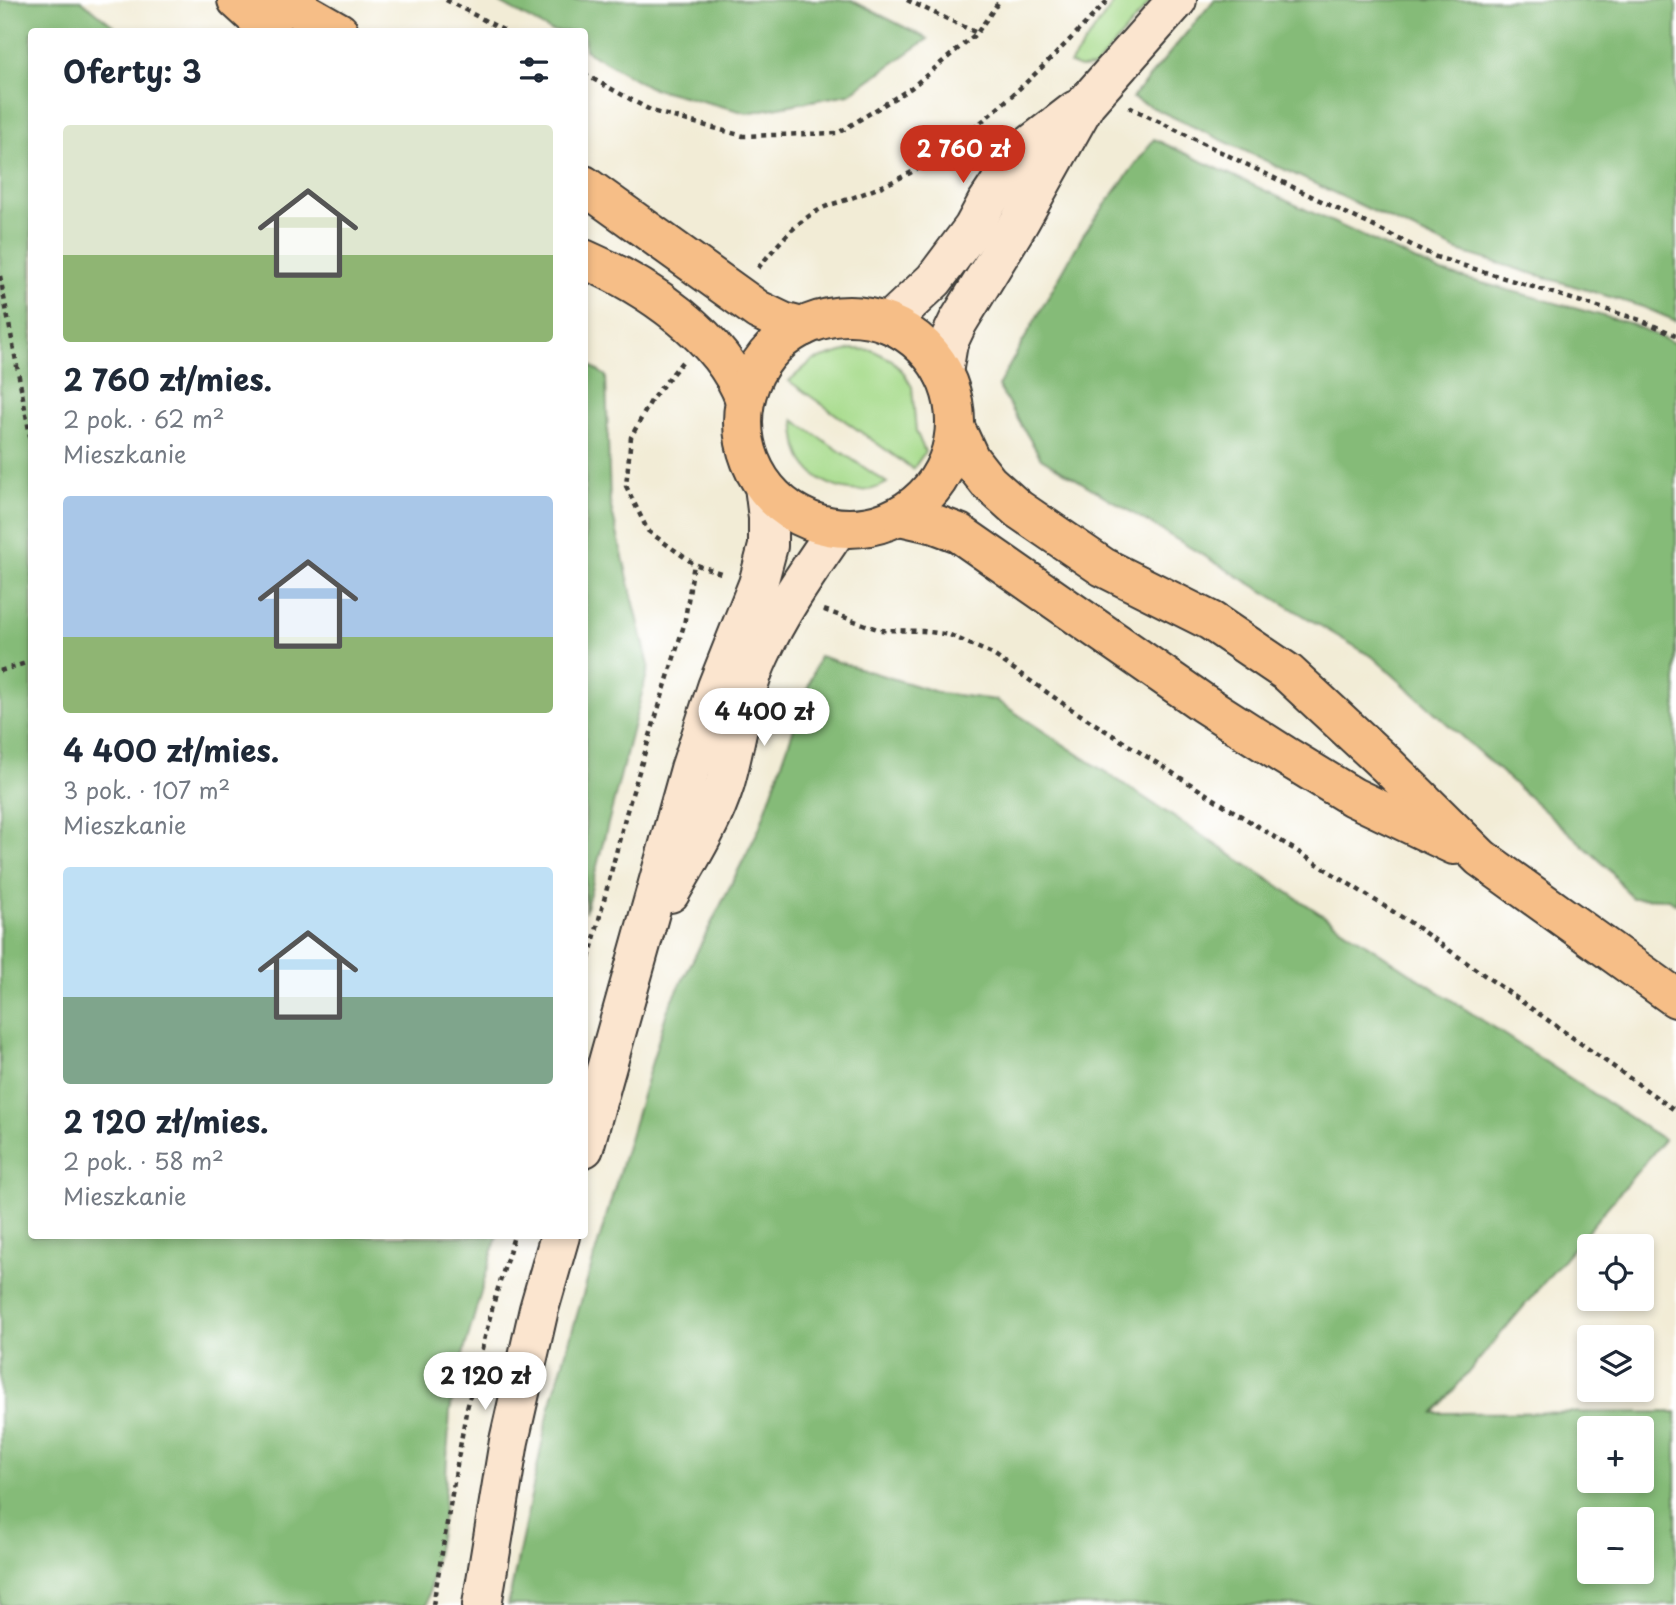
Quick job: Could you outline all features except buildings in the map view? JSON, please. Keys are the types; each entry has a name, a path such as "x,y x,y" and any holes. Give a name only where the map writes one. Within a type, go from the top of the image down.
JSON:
{"main road":[{"path":"237,0 268,28"},
{"path":"282,0 332,28"},
{"path":"888,323 934,280 974,228 986,204 1020,153 1091,97 1177,0"},
{"path":"943,373 948,343 958,322 1091,97"},
{"path":"588,189 758,310 783,322 802,327"},
{"path":"588,261 633,284 669,307 725,361 738,380 745,400"},
{"path":"859,317 888,323 909,335 928,351 943,373 953,400 955,427 947,462 937,482 900,516 859,528 838,528 804,520 784,507 764,486 750,460 743,430 745,400 755,376 779,343 802,327 830,318 859,317"},
{"path":"955,427 970,458 988,482 1017,509 1103,566 1211,621 1288,673 1386,764 1481,859 1676,998"},
{"path":"588,1134 643,940 702,837 724,785 744,702 759,657 774,590 764,486"},
{"path":"900,516 959,533 1203,703 1284,755 1353,797 1481,859"},
{"path":"774,590 838,528"},
{"path":"482,1605 512,1428 539,1309 559,1239"}],"path":[{"path":"446,0 499,28"},
{"path":"907,0 977,33"},
{"path":"588,76 652,111 743,136 838,133 911,88 977,33 1000,0"},
{"path":"736,293 787,234 802,221 821,209 856,197 916,170 965,134 1065,44 1108,0"},
{"path":"1091,97 1436,257 1640,320 1676,335"},
{"path":"0,276 28,425"},
{"path":"702,338 652,399 631,437 626,486 648,531 694,564 774,590 842,618 880,630 950,635 992,654 1068,707 1419,928 1676,1111"},
{"path":"588,962 626,814 684,625 694,564"},
{"path":"0,671 28,662"},
{"path":"433,1605 471,1393 513,1239"}],"green space":[{"path":"0,0 81,0 116,28 28,28 28,1239 496,1239 457,1376 450,1411 444,1510 427,1605 0,1605"},
{"path":"495,0 851,0 928,39 849,94 747,113 649,87 588,52 588,28 546,28"},
{"path":"1116,0 1152,0 1095,67 1080,68 1070,64"},
{"path":"1214,0 1676,0 1676,321 1643,307 1458,251 1132,98"},
{"path":"1154,139 1438,271 1629,323 1676,344 1676,904 1669,899 1632,898 1607,867 1374,658 1041,458 998,386 1083,235"},
{"path":"852,349 872,350 892,360 912,387 916,431 925,452 913,469 789,381 812,361"},
{"path":"588,364 606,376 610,503 649,666 588,900"},
{"path":"794,420 887,483 876,488 854,491 831,485 821,479 801,457"},
{"path":"819,656 940,693 996,700 1664,1140 1585,1234 1577,1234 1577,1243 1434,1413 1676,1412 1676,1605 508,1605 550,1406 667,1011 759,829"}]}
